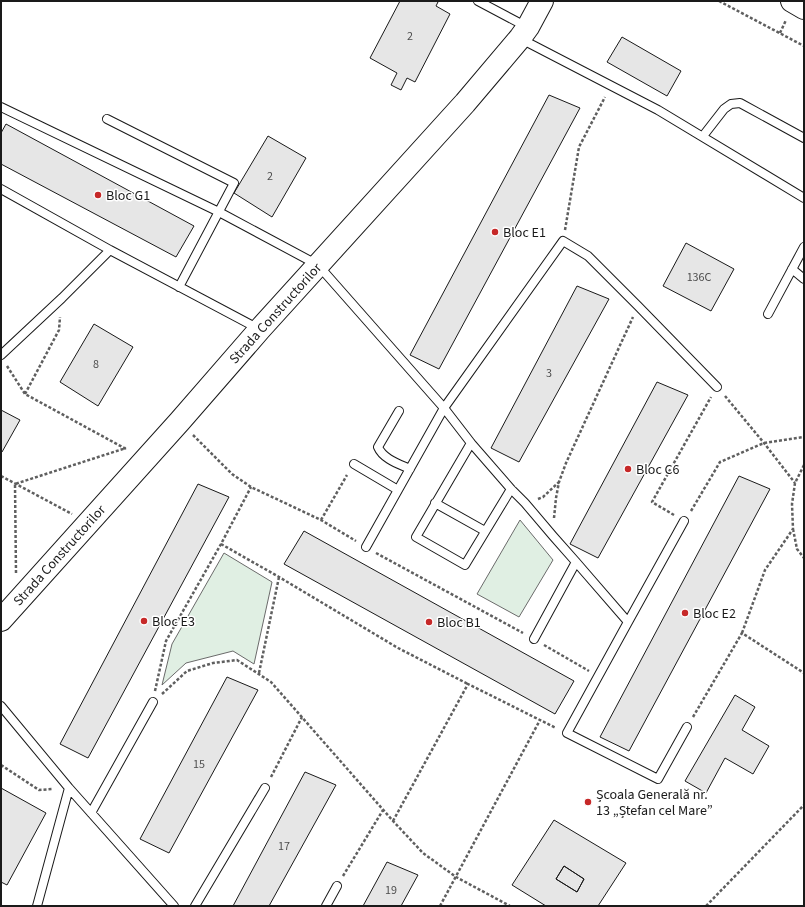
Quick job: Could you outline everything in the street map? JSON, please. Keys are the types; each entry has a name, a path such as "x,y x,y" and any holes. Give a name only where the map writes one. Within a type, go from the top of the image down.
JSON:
{"street":[{"name":"Strada Constructorilor","path":"1,620 180,421 260,329 466,103 524,33 542,1"},
{"path":"792,1 804,8"}],"lane":[{"path":"478,1 524,33 703,136 804,198"},
{"path":"703,136 724,109 731,104 740,103 804,138"},
{"path":"1,107 219,212 318,265 444,408 471,443 511,489 526,503 552,536 628,622"},
{"path":"107,120 234,183 179,287"},
{"path":"1,189 110,250 260,329"},
{"path":"366,547 444,408 563,241 588,256 717,388"},
{"path":"768,314 804,247"},
{"path":"1,355 62,298 110,250"},
{"path":"792,269 804,279"},
{"path":"399,411 378,447 380,452 387,458 410,469"},
{"path":"471,443 416,537 465,565 511,489"},
{"path":"354,464 398,490"},
{"path":"436,503 485,531"},
{"path":"684,521 567,733 658,779 688,727"},
{"path":"534,639 576,562"},
{"path":"91,813 153,702"},
{"path":"1,706 69,788 174,906"},
{"path":"37,906 69,788"},
{"path":"195,906 265,788"},
{"path":"326,906 337,886"}],"path":[{"path":"719,1 804,46"},
{"path":"563,241 579,147 612,85"},
{"path":"25,394 59,330 62,298"},
{"path":"552,536 559,482 566,463 638,306"},
{"path":"5,363 25,394 126,448 144,460"},
{"path":"795,483 764,443 717,388 652,502 684,521 720,462 764,443 804,437"},
{"path":"180,421 232,474 251,486 322,520 366,547 534,639 598,676"},
{"path":"15,484 126,448"},
{"path":"322,520 354,464"},
{"path":"804,465 795,483 792,504 793,529 797,549 804,558"},
{"path":"1,476 88,522"},
{"path":"526,503 543,497 559,482"},
{"path":"15,484 16,604"},
{"path":"153,702 166,641 221,544 251,486"},
{"path":"688,727 742,633 765,570 793,529"},
{"path":"221,544 280,577 398,648 567,733"},
{"path":"259,673 280,577"},
{"path":"742,633 804,673"},
{"path":"153,702 187,671 213,662 237,660 271,682 392,821 423,853 456,877 510,906"},
{"path":"392,821 468,684"},
{"path":"265,788 302,717"},
{"path":"440,906 540,720"},
{"path":"1,765 39,790"},
{"path":"706,906 804,805"},
{"path":"337,886 383,810"}],"green space":[{"path":"520,520 553,560 519,617 477,594"},
{"path":"224,553 272,582 254,664 233,651 186,663 162,685 172,644"}],"building":[{"path":"400,1 435,1 438,2 436,6 450,14 415,82 407,78 401,90 391,85 397,73 370,58"},
{"path":"622,37 681,71 667,96 607,62"},
{"name":"Bloc E1","path":"549,95 580,108 439,369 410,355"},
{"name":"Bloc G1","path":"6,124 194,226 176,257 1,164 1,133"},
{"path":"268,136 306,158 272,217 234,193"},
{"path":"686,243 734,269 711,311 663,286"},
{"path":"577,286 609,299 519,462 491,448"},
{"path":"94,324 133,347 98,406 60,382"},
{"name":"Bloc C6","path":"657,382 688,395 598,558 570,544"},
{"path":"1,410 20,420 2,452 1,451"},
{"name":"Bloc E2","path":"739,476 770,489 629,751 600,737"},
{"name":"Bloc E3","path":"198,484 229,497 88,758 60,744"},
{"name":"Bloc B1","path":"304,531 574,681 555,714 284,564"},
{"path":"227,677 258,690 169,853 140,839"},
{"path":"735,695 755,707 742,730 769,746 753,774 725,758 706,793 685,781"},
{"path":"305,772 336,785 269,906 233,906"},
{"path":"1,788 46,813 7,885 1,882"},
{"path":"554,820 626,863 598,906 546,906 512,885","holes":["564,866 584,879 577,892 556,879"]},
{"path":"387,862 418,875 401,906 363,906"},
{"path":"564,866 584,879 577,892 556,879"}],"place":[{"name":"Bloc G1","path":"98,195"},
{"name":"Bloc E1","path":"495,232"},
{"name":"Bloc C6","path":"628,469"},
{"name":"Bloc E2","path":"685,613"},
{"name":"Bloc E3","path":"144,621"},
{"name":"Bloc B1","path":"429,622"},
{"name":"Școala Generală nr. 13 „Ștefan cel Mare”","path":"588,802"}]}
